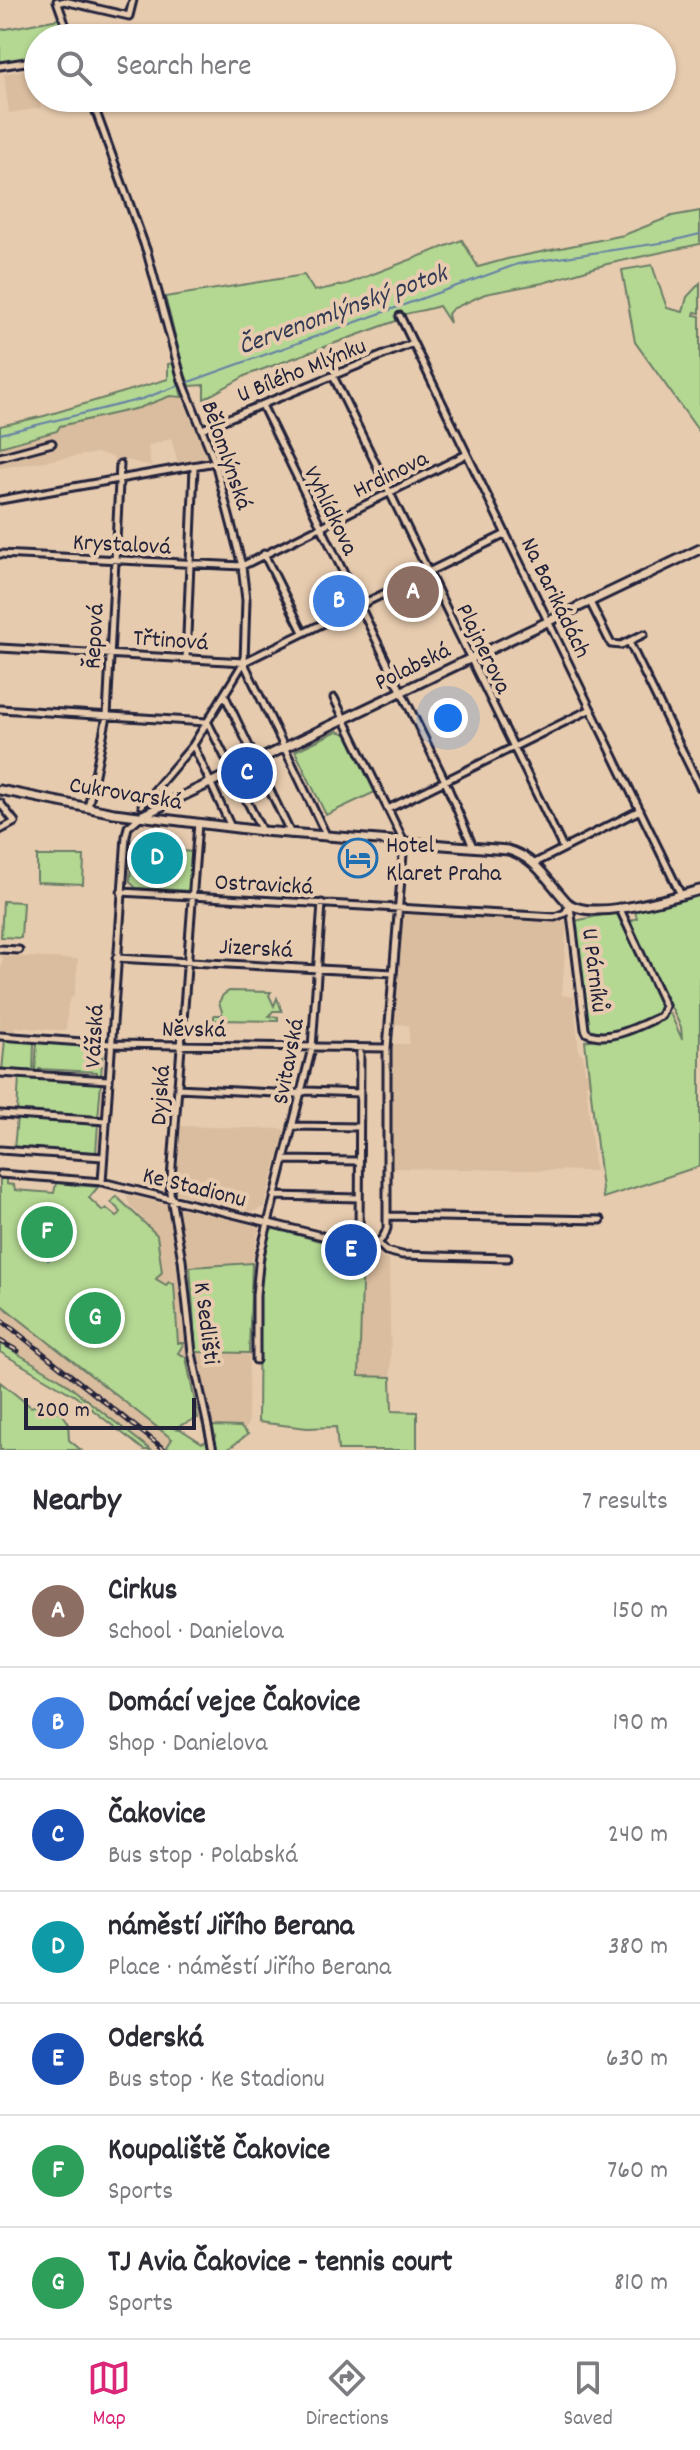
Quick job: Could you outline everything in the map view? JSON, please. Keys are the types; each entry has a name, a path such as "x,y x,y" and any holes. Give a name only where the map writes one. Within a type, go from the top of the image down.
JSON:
{"street":[{"path":"65,24 57,1 129,16 133,0"},
{"path":"0,66 24,62"},
{"name":"Bělomlýnská","path":"96,112 147,252 182,380 215,462 242,566 246,600 244,662 193,745 142,805"},
{"name":"Na Barikádách","path":"400,316 681,895"},
{"name":"U Bílého Mlýnku","path":"202,429 413,343"},
{"name":"Plajnerova","path":"333,376 563,848"},
{"name":"Vyhlídkova","path":"262,405 445,781 473,847"},
{"path":"0,457 52,443"},
{"name":"Hrdinova","path":"242,566 467,454"},
{"path":"0,500 215,462"},
{"name":"Řepová","path":"88,808 107,716 120,464"},
{"path":"186,659 194,468"},
{"path":"327,837 244,662 506,534"},
{"name":"Polabská","path":"141,816 700,549"},
{"name":"Krystalová","path":"0,554 242,566"},
{"path":"264,554 303,632"},
{"path":"590,602 611,644 616,646 644,634"},
{"path":"629,642 700,787"},
{"name":"Třtinová","path":"0,648 244,662"},
{"path":"225,695 291,834"},
{"path":"334,698 404,842 387,1048 386,1234 378,1243"},
{"path":"0,709 207,722 262,831"},
{"path":"388,809 591,709"},
{"path":"193,745 231,827"},
{"name":"Cukrovarská","path":"0,790 88,808 262,831 514,851 535,863 570,905"},
{"path":"0,830 15,822 0,803 8,799 10,792"},
{"path":"535,863 640,810"},
{"name":"Vážská","path":"102,1182 126,831 141,816"},
{"name":"Dyjská","path":"171,1199 198,823"},
{"path":"570,905 592,912 700,890"},
{"name":"Ostravická","path":"121,892 555,917 565,913 570,905"},
{"name":"Svitavská","path":"256,1360 256,1295 260,1255 312,1048 322,903"},
{"name":"U Párníků","path":"570,905 585,1029 595,1036 629,1031 664,1012 665,1006 619,907"},
{"path":"0,949 19,950"},
{"name":"Jizerská","path":"116,958 393,973"},
{"name":"Něvská","path":"0,1036 110,1044 387,1048"},
{"path":"359,1245 360,1049"},
{"path":"0,1073 108,1080"},
{"path":"178,1088 295,1094 360,1093"},
{"path":"0,1114 106,1121"},
{"path":"292,1126 359,1127"},
{"path":"0,1150 103,1157"},
{"path":"284,1160 359,1161"},
{"name":"Ke Stadionu","path":"0,1174 102,1182 359,1245 378,1243 386,1251 402,1255 508,1258"},
{"path":"274,1196 359,1198"},
{"name":"K Sedlišti","path":"171,1199 182,1260 192,1353 213,1450"},
{"path":"387,1216 601,1220"}],"shaded area":[{"path":"24,70 24,111 9,113 4,74"},
{"path":"170,396 182,397 209,462 179,467 171,438 148,446 151,466 114,460 97,453 0,468 0,447 57,431 60,426 139,408"},
{"path":"401,911 567,921 562,995 574,997 579,1053 583,1054 585,1073 614,1062 616,1065 682,1037 683,1043 586,1084 595,1171 391,1168 391,1044 409,1044 409,1025 392,1024"},
{"path":"0,956 78,959 75,992 68,1004 66,1031 15,1027 14,1032 0,1031 0,972 3,958"},
{"path":"180,1126 283,1129 285,1132 264,1207 253,1212 176,1193"},
{"path":"126,1195 259,1226 252,1263 190,1267 196,1351 249,1353 248,1423 245,1429 205,1428 198,1418 186,1357 177,1353 183,1343 178,1343 175,1284 167,1285 156,1279 162,1272 157,1235 130,1205"},
{"path":"363,1253 389,1260 391,1377 359,1377"},
{"path":"0,1304 173,1439 168,1447 171,1450 151,1450 60,1379 0,1343"}],"green space":[{"path":"59,19 61,24 32,24"},
{"path":"24,26 24,59 0,63 0,30"},
{"path":"700,211 700,244 607,264 543,283 485,294 452,309 448,314 450,323 439,306 400,315 395,317 396,321 247,375 204,399 204,385 190,386 185,374 165,297 304,275 314,291 347,284 462,240 478,267 624,235 672,216"},
{"path":"652,265 667,308 683,312 687,297 700,283 700,313 695,312 694,315 700,316 700,433 635,342 622,270"},
{"path":"173,363 182,397 170,396 139,408 60,426 57,431 0,447 0,426 168,379 168,364"},
{"path":"337,731 347,734 375,792 326,815 295,751"},
{"path":"132,846 159,849 158,875 166,875 168,850 193,852 192,891 136,888 130,882"},
{"path":"37,856 84,856 83,884 37,882"},
{"path":"700,895 700,1166 603,1198 585,1041 630,1032 670,1013 682,1039 681,1027 628,922 637,918 634,909"},
{"path":"3,901 23,902 21,938 1,937"},
{"path":"616,912 662,1007 659,1014 629,1029 594,1035 587,1031 575,921"},
{"path":"229,991 271,992 269,995 274,1006 277,998 282,1011 273,1011 269,1016 278,1017 278,1021 214,1020 214,1015 223,1015 219,1002"},
{"path":"5,1040 34,1042 33,1073 2,1071"},
{"path":"37,1042 103,1047 101,1077 97,1077 97,1072 39,1069 35,1073"},
{"path":"19,1076 101,1082 98,1119 17,1113"},
{"path":"17,1117 98,1123 96,1154 14,1149"},
{"path":"0,1179 6,1179 6,1184 14,1185 15,1190 54,1193 56,1183 98,1187 89,1198 103,1211 106,1208 117,1217 121,1212 111,1202 116,1196 157,1235 162,1272 156,1279 166,1285 169,1282 174,1284 178,1343 184,1343 178,1353 186,1357 198,1418 174,1428 202,1443 207,1441 209,1450 172,1450 167,1447 172,1439 0,1304"},
{"path":"269,1227 363,1253 359,1376 391,1377 392,1411 417,1412 417,1450 338,1450 336,1427 307,1428 258,1422 259,1296"},
{"path":"252,1263 249,1353 196,1352 190,1267"},
{"path":"0,1343 60,1379 151,1450 144,1450 75,1396 0,1352"},
{"path":"0,1382 31,1407 37,1405 61,1412 68,1422 69,1440 81,1450 0,1450"},
{"path":"210,1426 240,1427 248,1434 227,1450 214,1450"}],"water":[{"path":"45,1205 73,1239 48,1260 20,1226"}],"waterway":[{"name":"Červenomlýnský potok","path":"186,383 518,264 667,242 700,234"},
{"name":"Červenomlýnský potok","path":"0,434 142,399 180,385"}],"railway":[{"path":"0,1319 165,1450"},
{"path":"0,1341 18,1351"}],"place":[{"name":"Cirkus","path":"413,592"},
{"name":"Domácí vejce Čakovice","path":"339,601"},
{"name":"Čakovice","path":"247,773"},
{"name":"náměstí Jiřího Berana","path":"157,858"},
{"name":"Hotel Klaret Praha","path":"358,858"},
{"name":"Koupaliště Čakovice","path":"47,1232"},
{"name":"Oderská","path":"351,1250"},
{"name":"TJ Avia Čakovice - tennis court","path":"95,1318"}]}
